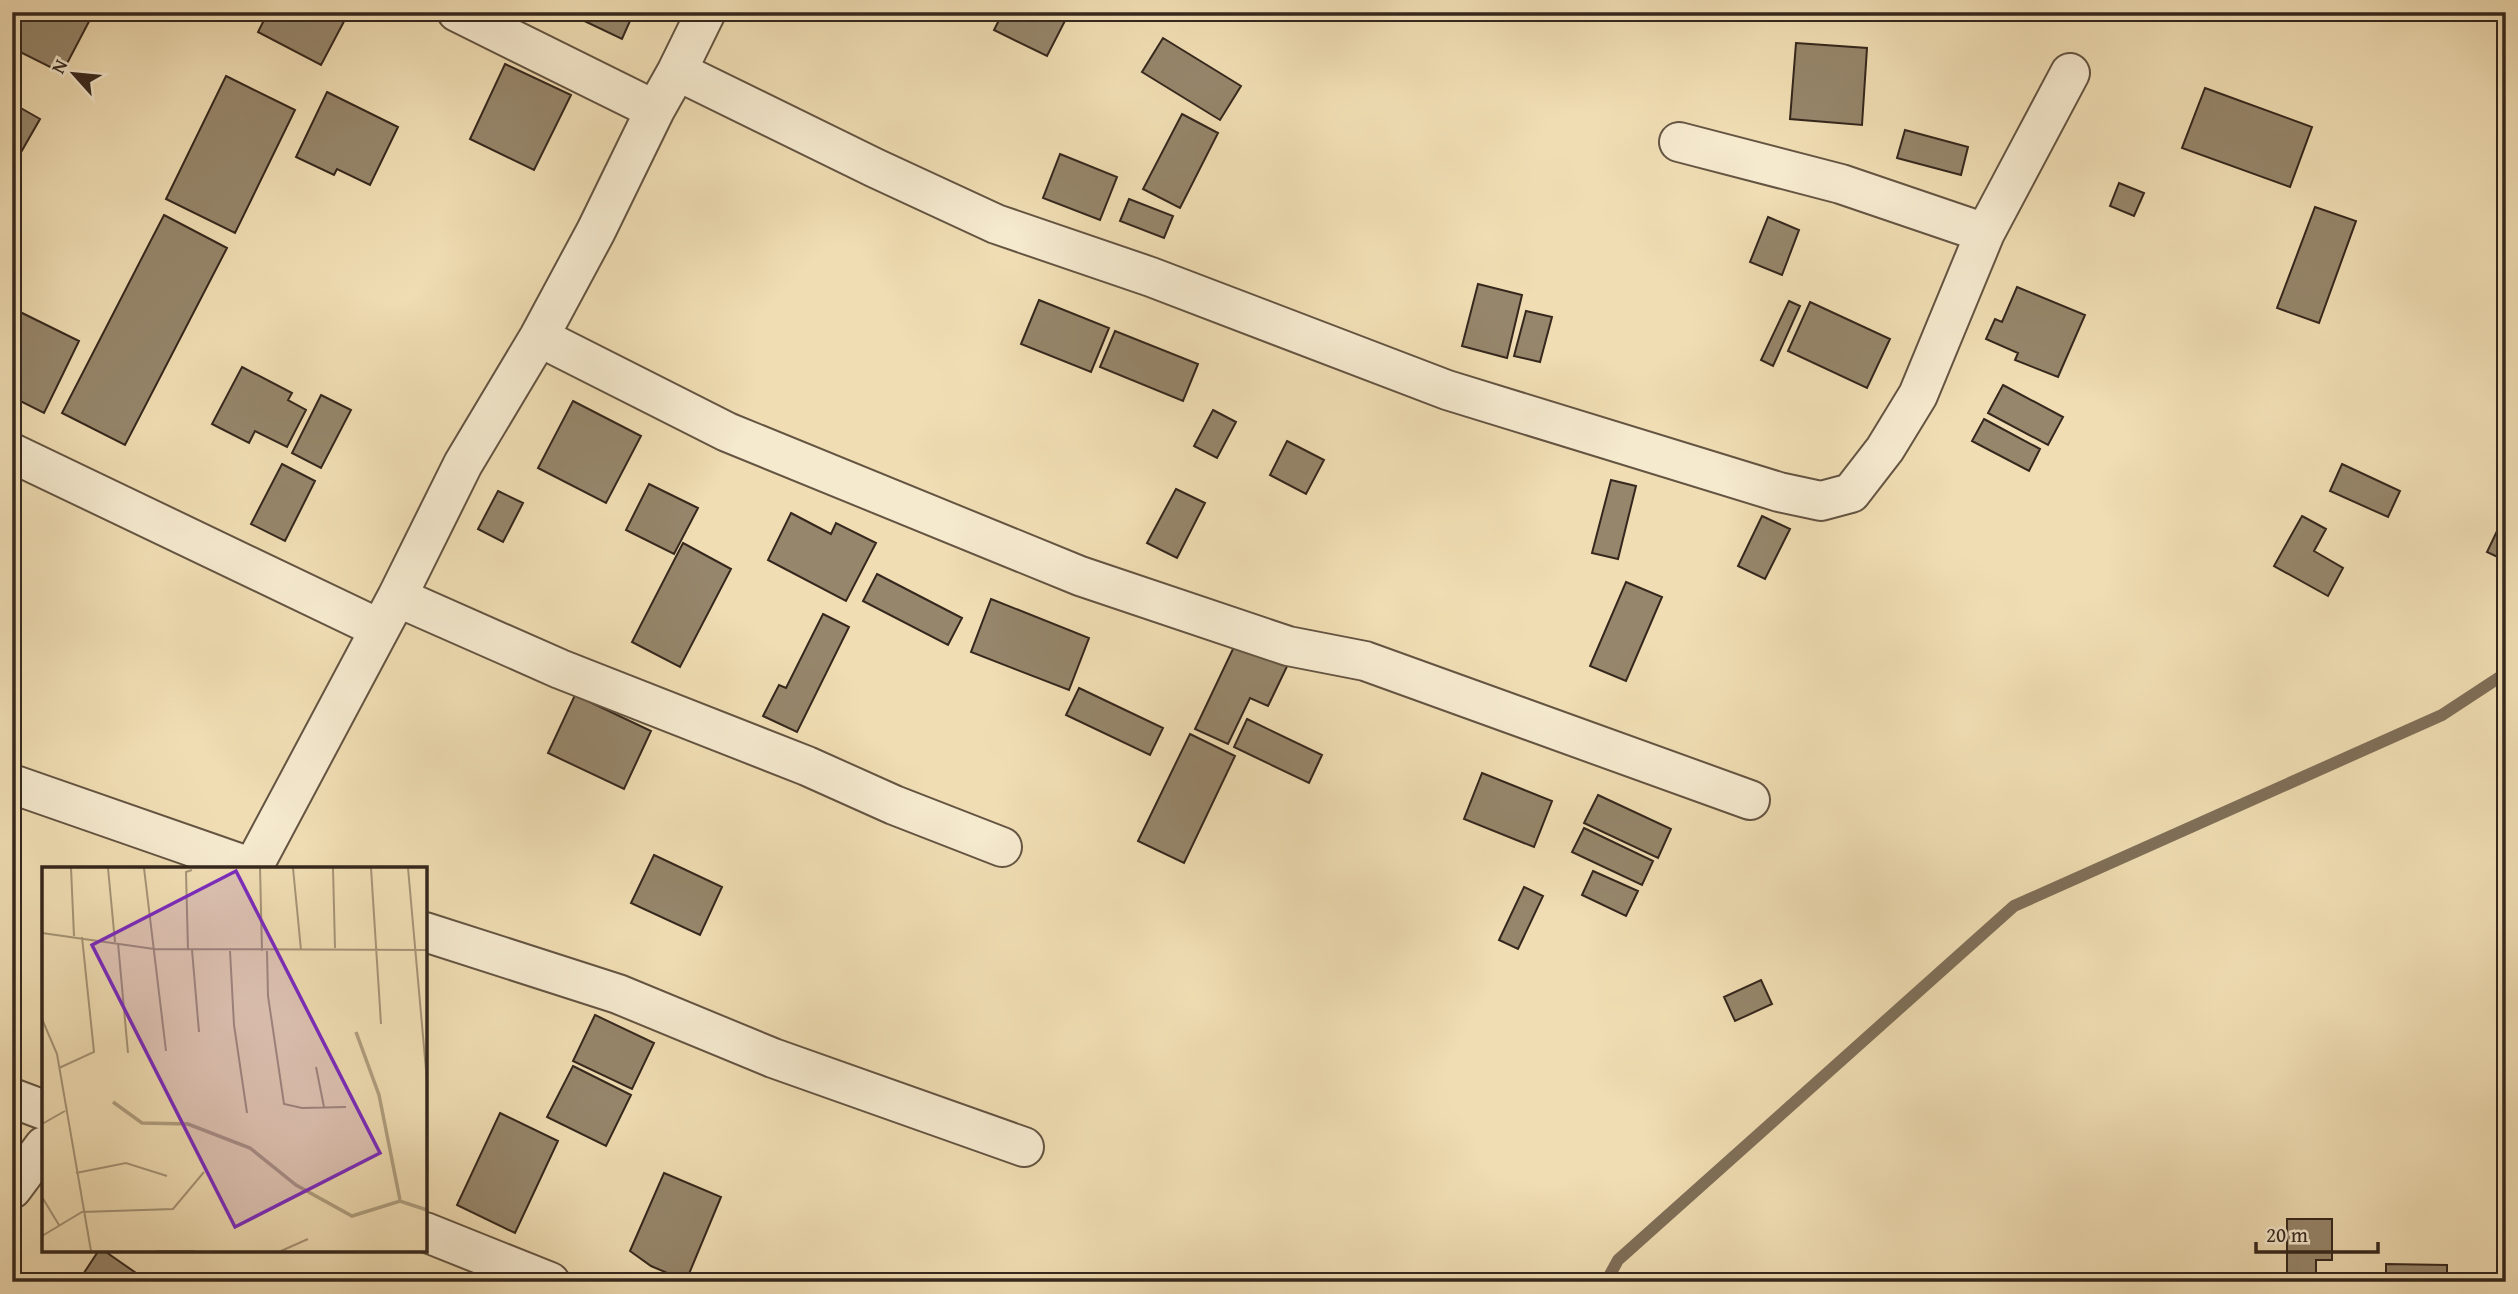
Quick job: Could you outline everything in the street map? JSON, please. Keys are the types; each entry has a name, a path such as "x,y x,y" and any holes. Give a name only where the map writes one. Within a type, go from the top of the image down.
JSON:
{"street":[{"path":"457,12 655,110"},
{"path":"255,867 389,613 463,464 539,337 596,231 706,12"},
{"path":"677,71 875,168 996,223 1151,277 1447,390 1779,492 1821,501 1851,493 1885,449 1918,395 1985,233 2070,73"},
{"path":"1679,142 1841,184 1985,233"},
{"path":"539,337 727,432 1080,576 1288,646 1366,662 1750,800"},
{"path":"12,453 389,613 560,669 807,766 894,805 1002,847"},
{"path":"12,784 251,867"},
{"path":"427,933 618,994 773,1058 1024,1147"},
{"path":"12,1098 42,1109"},
{"path":"12,1189 42,1149"},
{"path":"427,1233 550,1282"}],"building":[{"path":"17,12 94,12 62,73 12,48 12,22"},
{"path":"268,12 349,12 321,65 258,32"},
{"path":"544,12 565,12 561,20"},
{"path":"579,12 634,12 622,39 576,17"},
{"path":"1003,12 1069,13 1047,56 994,30"},
{"path":"1163,38 1241,86 1220,120 1142,72"},
{"path":"1796,43 1867,48 1862,125 1790,119"},
{"path":"505,64 571,95 534,170 470,139"},
{"path":"226,76 295,110 235,233 166,199"},
{"path":"2205,88 2312,127 2290,187 2182,148"},
{"path":"327,92 398,127 370,185 337,169 334,175 296,157"},
{"path":"12,103 40,119 12,168"},
{"path":"1182,114 1218,133 1180,208 1143,189"},
{"path":"1905,130 1968,147 1961,175 1897,158"},
{"path":"1060,154 1117,177 1100,220 1043,198"},
{"path":"2119,183 2144,193 2134,216 2110,206"},
{"path":"1129,199 1173,216 1164,238 1120,221"},
{"path":"2315,207 2356,221 2319,323 2277,308"},
{"path":"164,215 227,248 125,445 62,413"},
{"path":"1768,217 1799,230 1782,275 1750,262"},
{"path":"1478,284 1522,295 1507,358 1462,346"},
{"path":"2017,287 2085,315 2058,377 2015,360 2018,353 1986,339 1995,319 2002,322"},
{"path":"1039,300 1109,328 1091,372 1021,344"},
{"path":"1789,301 1800,306 1773,366 1761,360"},
{"path":"1810,302 1890,339 1867,388 1788,351"},
{"path":"12,308 79,341 44,413 12,397"},
{"path":"1526,311 1552,317 1540,362 1514,356"},
{"path":"1115,331 1198,364 1183,401 1100,367"},
{"path":"242,367 292,393 288,400 306,410 287,447 255,431 249,443 212,424"},
{"path":"2003,385 2063,417 2048,445 1988,413"},
{"path":"321,395 351,410 321,468 292,453"},
{"path":"573,401 641,436 606,503 538,468"},
{"path":"1213,410 1236,422 1217,458 1194,446"},
{"path":"1984,419 2040,449 2029,471 1972,441"},
{"path":"1287,441 1324,460 1306,494 1270,475"},
{"path":"282,464 315,481 285,541 251,524"},
{"path":"2342,464 2400,491 2388,517 2330,491"},
{"path":"1611,480 1636,486 1618,559 1592,553"},
{"path":"649,484 698,508 674,554 626,530"},
{"path":"1176,489 1205,503 1177,558 1147,543"},
{"path":"498,491 523,503 503,542 478,529"},
{"path":"791,513 831,534 836,523 876,543 846,601 768,560"},
{"path":"1762,516 1790,529 1765,579 1738,566"},
{"path":"2302,516 2326,529 2314,551 2343,568 2328,596 2274,566"},
{"path":"2499,527 2506,531 2506,561 2487,552"},
{"path":"683,543 731,569 680,667 632,642"},
{"path":"877,574 962,618 948,645 863,601"},
{"path":"1626,582 1662,597 1626,681 1590,666"},
{"path":"991,599 1089,638 1069,690 971,652"},
{"path":"823,614 849,627 797,732 763,716 779,685 786,688"},
{"path":"1241,632 1292,656 1268,706 1250,698 1228,744 1195,729"},
{"path":"1079,688 1163,728 1150,755 1066,715"},
{"path":"575,695 651,731 624,789 548,753"},
{"path":"1247,719 1322,755 1309,783 1234,747"},
{"path":"1190,734 1235,756 1184,863 1138,841"},
{"path":"1482,773 1552,801 1534,847 1464,819"},
{"path":"1598,795 1671,829 1658,858 1584,823"},
{"path":"1584,828 1653,861 1642,885 1572,852"},
{"path":"654,855 722,887 700,935 631,903"},
{"path":"1593,871 1638,891 1626,916 1582,895"},
{"path":"1524,887 1543,896 1518,949 1499,940"},
{"path":"1761,980 1772,1004 1735,1021 1724,997"},
{"path":"595,1015 654,1043 632,1089 573,1061"},
{"path":"573,1066 631,1095 606,1146 547,1117"},
{"path":"500,1113 558,1141 515,1233 457,1205"},
{"path":"664,1173 721,1197 686,1281 651,1266 630,1251"},
{"path":"2287,1219 2332,1219 2332,1260 2316,1260 2316,1282 2287,1282"},
{"path":"98,1252 106,1252 149,1282 78,1282"},
{"path":"2386,1264 2447,1265 2447,1279 2489,1282 2386,1282"}],"waterway":[{"path":"1606,1282 1618,1260 2014,906 2442,715 2506,673"}]}
